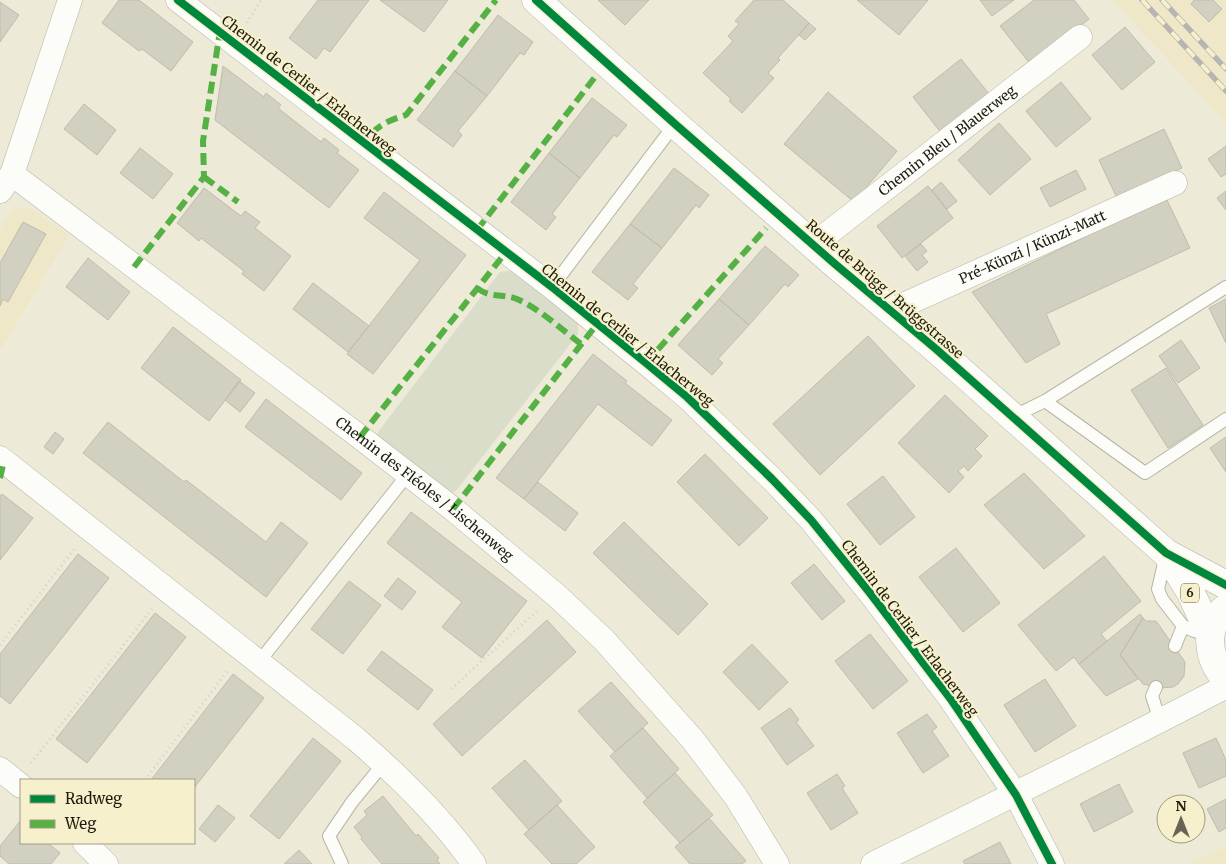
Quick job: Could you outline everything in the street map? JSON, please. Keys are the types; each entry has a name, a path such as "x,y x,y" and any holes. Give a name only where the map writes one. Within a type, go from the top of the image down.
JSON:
{"main road":[{"name":"Route de Brügg / Brüggstrasse","path":"536,0 1166,553 1226,585"},
{"name":"Route de Brügg / Brüggstrasse","path":"1166,553 1191,593 1210,635 1210,648 1213,660 1226,681"},
{"path":"1210,635 1215,622 1226,608"}],"street":[{"path":"6,183 70,0"},
{"name":"Chemin de Cerlier / Erlacherweg","path":"178,0 552,288 687,397 772,479 810,520 870,593 950,698 1016,794 1052,864"},
{"name":"Chemin Bleu / Blauerweg","path":"813,245 1080,37"},
{"name":"Chemin des Fléoles / Lischenweg","path":"6,183 408,474 556,595 604,640 693,740 736,797 777,864"},
{"name":"Pré-Künzi / Künzi-Matt","path":"890,311 1174,183"},
{"path":"0,458 384,762 432,810 474,864"},
{"path":"874,864 1160,722 1219,690 1226,681"},
{"path":"86,844 106,864"}],"lane":[{"path":"552,288 675,124"},
{"path":"1012,417 1045,401 1226,287"},
{"path":"1045,401 1145,473 1226,419"},
{"path":"252,656 408,474"},
{"path":"1166,553 1158,589 1162,599 1183,626 1210,635"},
{"path":"1174,646 1183,626"},
{"path":"1156,686 1152,696 1160,722"},
{"path":"342,864 329,836 352,802 384,762"}],"path":[{"path":"246,24 261,0"},
{"path":"0,645 90,529"},
{"path":"13,779 166,590"},
{"path":"451,689 556,595"},
{"path":"146,779 252,656"}],"shaded area":[{"path":"1113,0 1226,0 1226,123"},
{"path":"24,207 32,208 69,235 0,351 0,229 11,211"},
{"path":"1226,846 1226,864 1189,864"}],"green space":[{"path":"510,271 578,323 578,334 455,492 444,492 377,440 378,432 500,272"}],"building":[{"path":"119,0 139,0 193,42 171,71 142,49 139,51 102,23"},
{"path":"318,0 369,0 330,52 324,48 316,59 289,38"},
{"path":"380,0 448,0 424,32"},
{"path":"598,0 649,0 625,25"},
{"path":"754,0 783,0 809,23 778,58 780,60 768,73 774,78 742,113 729,101 731,99 703,73 733,41 728,36 739,24 735,21"},
{"path":"857,0 928,0 899,35"},
{"path":"980,0 1014,0 992,16"},
{"path":"1034,0 1074,0 1089,19 1031,65 1000,26"},
{"path":"1194,0 1213,0 1222,9 1209,22 1191,4"},
{"path":"0,2 19,15 0,42"},
{"path":"498,15 533,42 524,55 520,53 487,96 455,71"},
{"path":"809,23 816,29 805,40 799,35"},
{"path":"1125,27 1155,62 1122,90 1092,55"},
{"path":"961,59 990,95 942,134 913,97"},
{"path":"223,66 264,97 266,93 281,105 278,108 321,142 324,138 339,150 337,153 359,170 329,208 215,120"},
{"path":"455,71 487,96 458,131 462,135 453,147 417,120"},
{"path":"1061,82 1091,119 1056,147 1026,111"},
{"path":"828,92 897,151 854,202 784,144"},
{"path":"592,98 627,125 617,137 614,135 580,178 549,153"},
{"path":"84,104 116,130 97,155 64,129"},
{"path":"999,123 1031,159 990,195 958,160"},
{"path":"1164,129 1182,168 1117,198 1099,160"},
{"path":"1226,146 1226,174 1221,177 1208,159"},
{"path":"140,148 173,174 153,199 120,173"},
{"path":"549,153 580,178 552,214 556,217 546,230 511,202"},
{"path":"674,168 709,195 699,208 696,205 662,248 630,224"},
{"path":"1076,170 1086,189 1050,207 1040,188"},
{"path":"941,182 957,201 947,209 932,190"},
{"path":"928,186 953,218 902,258 877,226"},
{"path":"204,188 241,216 245,211 260,222 255,228 291,256 264,291 242,274 244,271 201,238 199,241 177,223"},
{"path":"1226,191 1226,210 1217,198"},
{"path":"384,192 466,255 373,374 347,354 420,260 364,218"},
{"path":"1167,200 1190,248 1046,314 1060,344 1026,363 972,292 1093,233"},
{"path":"23,222 46,234 8,302 3,299 0,306 0,263"},
{"path":"630,224 662,248 633,284 638,288 628,300 592,272"},
{"path":"921,244 927,251 922,255 928,262 917,271 905,256"},
{"path":"765,246 799,275 788,287 785,284 749,325 719,299"},
{"path":"88,258 130,292 108,320 66,287"},
{"path":"313,283 369,326 348,352 293,309"},
{"path":"719,299 749,325 718,359 723,363 712,375 678,345"},
{"path":"1226,299 1226,343 1209,308"},
{"path":"173,327 241,380 209,421 141,368"},
{"path":"868,336 915,386 820,475 773,424"},
{"path":"1181,340 1200,368 1178,383 1159,356"},
{"path":"593,354 627,381 625,383 672,420 652,446 598,404 524,499 496,478"},
{"path":"1166,368 1203,425 1168,448 1131,390"},
{"path":"239,381 255,393 240,412 225,400"},
{"path":"945,395 988,436 975,449 982,456 968,471 964,466 958,471 964,477 949,493 898,443"},
{"path":"266,399 362,473 341,500 245,427"},
{"path":"108,422 184,482 186,480 266,542 281,522 308,543 266,597 83,453"},
{"path":"55,432 64,439 53,454 44,447"},
{"path":"1226,437 1226,472 1210,448"},
{"path":"705,454 768,518 739,546 677,482"},
{"path":"1024,473 1085,536 1044,569 984,505"},
{"path":"883,476 915,517 880,545 847,504"},
{"path":"538,482 578,513 565,531 524,499"},
{"path":"2,494 33,518 0,560 0,496"},
{"path":"411,512 527,601 482,658 442,627 462,602 387,543"},
{"path":"624,522 708,604 678,635 593,553"},
{"path":"956,548 1000,603 963,632 919,577"},
{"path":"78,554 109,578 10,704 0,696 0,654"},
{"path":"1104,556 1141,601 1101,634 1107,641 1079,664 1074,657 1056,671 1018,625"},
{"path":"814,564 845,601 822,620 791,583"},
{"path":"398,578 416,592 402,610 384,596"},
{"path":"349,581 381,605 343,654 311,629"},
{"path":"155,613 186,637 87,763 56,739"},
{"path":"1140,614 1143,618 1120,655 1138,679 1106,696 1079,664"},
{"path":"1143,618 1146,621 1156,621 1185,662 1184,676 1173,687 1161,688 1143,684 1120,655"},
{"path":"547,620 576,652 462,756 433,724"},
{"path":"870,634 908,681 873,709 835,661"},
{"path":"752,644 788,682 759,710 723,672"},
{"path":"382,651 433,690 418,710 367,670"},
{"path":"233,674 264,698 195,787 195,779 152,779"},
{"path":"1045,679 1076,726 1035,752 1004,705"},
{"path":"611,682 648,723 615,752 578,711"},
{"path":"790,708 799,720 796,722 814,746 787,765 761,728"},
{"path":"927,714 937,727 932,731 949,756 923,773 897,733"},
{"path":"643,728 679,769 647,798 610,756"},
{"path":"313,738 341,761 279,839 250,816"},
{"path":"1216,738 1226,760 1226,776 1199,788 1183,753"},
{"path":"525,760 562,801 529,830 492,788"},
{"path":"675,773 713,815 680,843 643,802"},
{"path":"837,774 845,786 842,788 858,813 831,830 807,793"},
{"path":"1119,784 1133,812 1094,832 1080,804"},
{"path":"383,796 416,836 418,834 439,858 437,860 440,864 382,864 361,839 362,837 354,827 367,815 364,811"},
{"path":"1226,799 1226,828 1219,832 1207,809"},
{"path":"218,805 235,818 215,842 199,829"},
{"path":"557,805 595,847 576,864 552,864 524,834"},
{"path":"709,818 746,861 742,864 690,864 675,847"},
{"path":"20,821 20,844 49,844 60,853 51,864 9,864 0,856 0,846"},
{"path":"1000,842 1011,864 965,864 963,861"},
{"path":"299,850 312,864 284,864"}],"railway":[{"path":"1142,0 1226,91"},
{"path":"1162,0 1226,69"}],"marked path":[{"path":"372,133 388,122 406,115 496,0"},
{"path":"134,267 204,177 203,141 220,31"},
{"path":"477,230 595,77"},
{"path":"204,177 238,202"},
{"path":"646,363 766,228"},
{"path":"360,437 506,252"},
{"path":"477,288 487,294 512,297 526,303 581,344"},
{"path":"453,509 597,324"},
{"path":"0,478 4,461"}],"cycle path":[{"path":"178,0 552,287 687,397 772,479 811,520 870,593 950,698 1016,795 1052,864"},
{"path":"536,0 835,264 936,349 1166,553 1226,585"}]}
